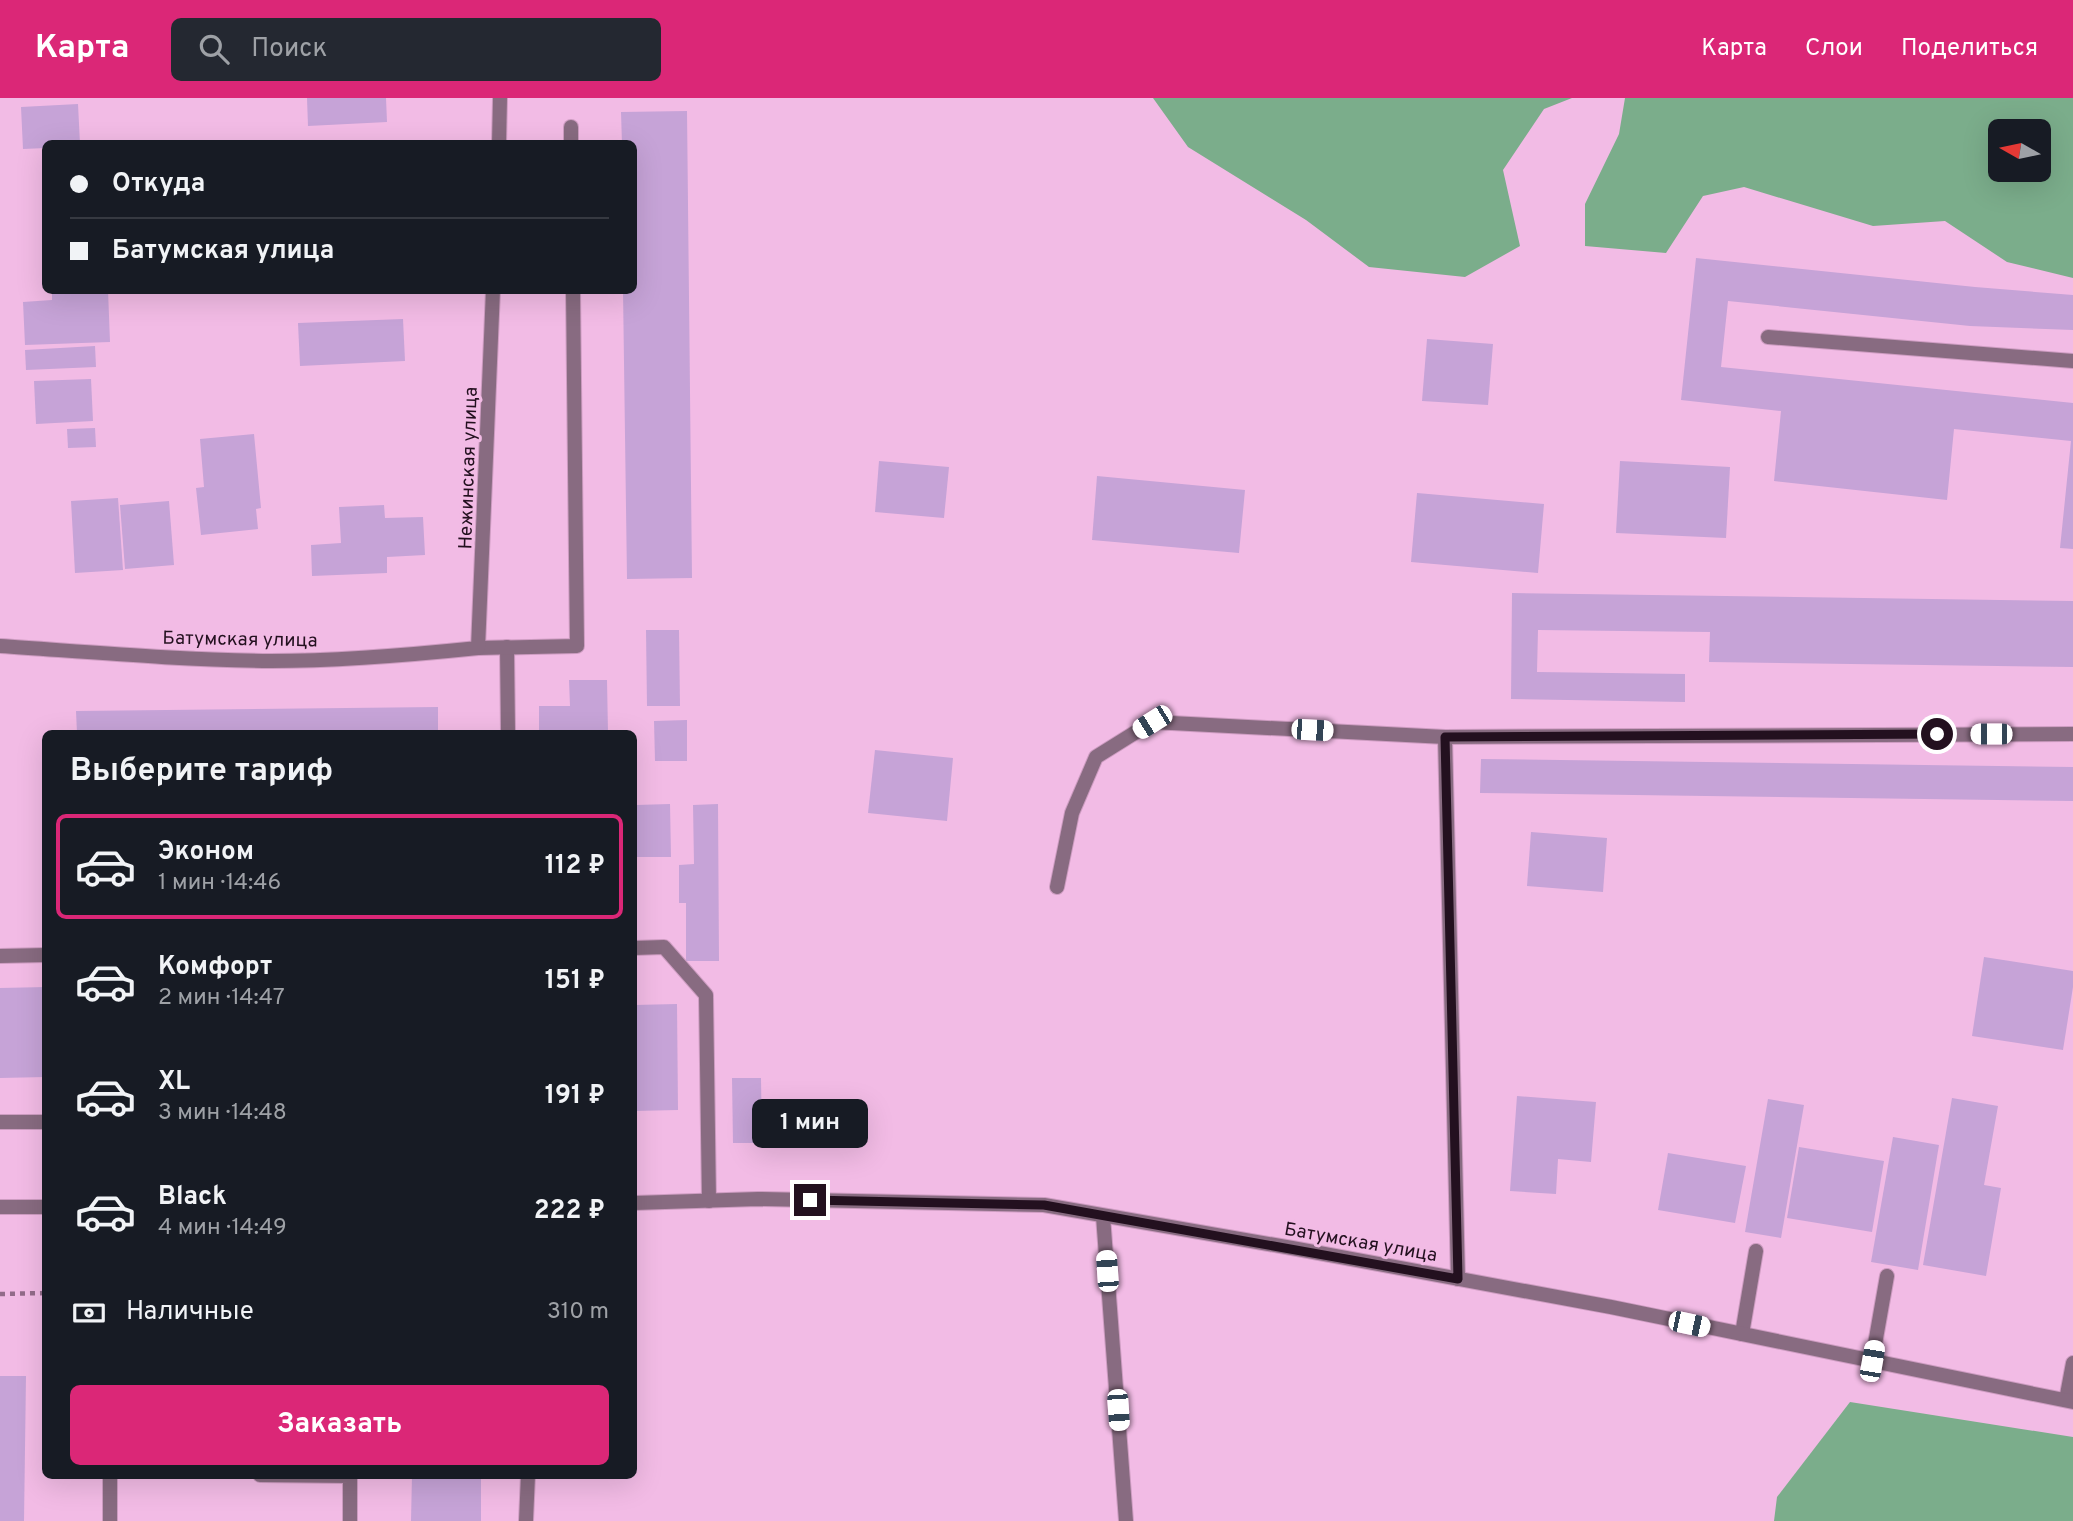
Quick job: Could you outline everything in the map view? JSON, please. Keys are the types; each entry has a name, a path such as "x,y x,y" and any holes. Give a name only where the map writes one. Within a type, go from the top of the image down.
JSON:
{"street":[{"path":"499,140 500,98"},
{"path":"571,127 571,140"},
{"name":"Нежинская улица","path":"478,648 493,294"},
{"name":"Батумская улица","path":"0,646 189,659 273,661 395,656 478,648 577,646 573,294"},
{"path":"1768,337 2073,360"},
{"path":"507,647 508,730"},
{"path":"1057,887 1072,813 1096,757 1152,722 1445,737 2073,734"},
{"path":"1445,737 1458,1279"},
{"path":"637,948 664,947 706,995 709,1200"},
{"path":"0,956 42,955"},
{"path":"0,1122 42,1122"},
{"name":"Батумская улица","path":"637,1203 758,1199 1044,1205 1458,1279 2070,1401"},
{"path":"0,1207 42,1207"},
{"path":"1103,1216 1126,1521"},
{"path":"1742,1334 1756,1251"},
{"path":"1872,1361 1887,1276"},
{"path":"2070,1401 2073,1363"},
{"path":"110,1479 110,1521"},
{"path":"350,1479 350,1521"},
{"path":"526,1521 528,1479"}],"path":[{"path":"0,1294 42,1293"}],"green space":[{"path":"1153,98 1572,98 1544,109 1503,170 1520,246 1465,277 1369,267 1306,220 1188,147"},
{"path":"1625,98 2073,98 2073,278 2007,262 1945,221 1873,226 1744,187 1703,196 1666,253 1585,246 1585,204 1619,134"},
{"path":"1850,1402 2073,1437 2073,1521 1774,1521 1777,1497"}],"building":[{"path":"307,98 386,98 387,122 308,126"},
{"path":"78,104 80,140 42,140 42,148 23,149 21,107"},
{"path":"687,111 692,578 627,579 623,294 637,294 637,140 622,140 621,112"},
{"path":"1696,258 2073,295 2073,330 1970,326 1728,301 1721,367 2073,403 2073,549 2060,548 2071,441 1954,429 1947,500 1774,481 1781,411 1681,400"},
{"path":"52,294 108,294 110,342 25,345 23,302 52,300"},
{"path":"403,319 405,361 300,366 298,323"},
{"path":"1427,339 1493,344 1488,405 1422,401"},
{"path":"95,346 96,367 26,370 25,350"},
{"path":"91,379 93,421 36,424 34,381"},
{"path":"95,428 96,447 68,448 67,429"},
{"path":"254,434 261,508 256,509 258,529 201,535 196,488 204,487 200,439"},
{"path":"879,461 949,467 944,518 875,512"},
{"path":"1620,461 1730,467 1726,538 1616,533"},
{"path":"1097,476 1245,490 1239,553 1092,540"},
{"path":"1417,493 1544,504 1538,573 1411,562"},
{"path":"118,498 123,570 75,573 71,501"},
{"path":"169,501 174,565 125,569 120,505"},
{"path":"384,505 385,518 423,517 425,555 387,557 387,573 312,576 311,545 341,543 339,507"},
{"path":"1512,593 2073,601 2073,667 1709,662 1710,632 1538,630 1537,672 1685,674 1685,702 1511,699"},
{"path":"646,630 679,630 680,706 647,706"},
{"path":"569,680 607,680 608,730 539,730 539,706 570,706"},
{"path":"438,707 438,730 77,730 76,711"},
{"path":"687,720 687,761 655,761 654,721"},
{"path":"875,750 953,758 947,821 868,813"},
{"path":"1481,759 2073,767 2073,801 1480,793"},
{"path":"670,804 671,857 637,857 637,805"},
{"path":"718,804 719,961 686,961 686,903 679,903 679,865 694,864 693,805"},
{"path":"1531,832 1607,838 1603,892 1527,886"},
{"path":"1984,957 2073,971 2063,1050 1972,1036"},
{"path":"42,987 42,1077 0,1078 0,988"},
{"path":"677,1004 678,1110 637,1111 637,1005"},
{"path":"732,1078 761,1078 762,1143 733,1143"},
{"path":"1517,1096 1596,1102 1591,1162 1558,1159 1556,1194 1510,1191"},
{"path":"1952,1098 1998,1106 1984,1185 2001,1188 1986,1276 1923,1265"},
{"path":"1768,1099 1804,1105 1781,1238 1745,1232"},
{"path":"1893,1137 1939,1145 1918,1270 1871,1262"},
{"path":"1799,1147 1884,1161 1872,1232 1787,1218"},
{"path":"1668,1153 1746,1166 1735,1223 1658,1210"},
{"path":"0,1376 26,1376 24,1521 0,1521"},
{"path":"412,1479 481,1479 481,1521 411,1521"}],"route":[{"path":"810,1200 1044,1205 1458,1279 1445,737 1937,734"}]}
